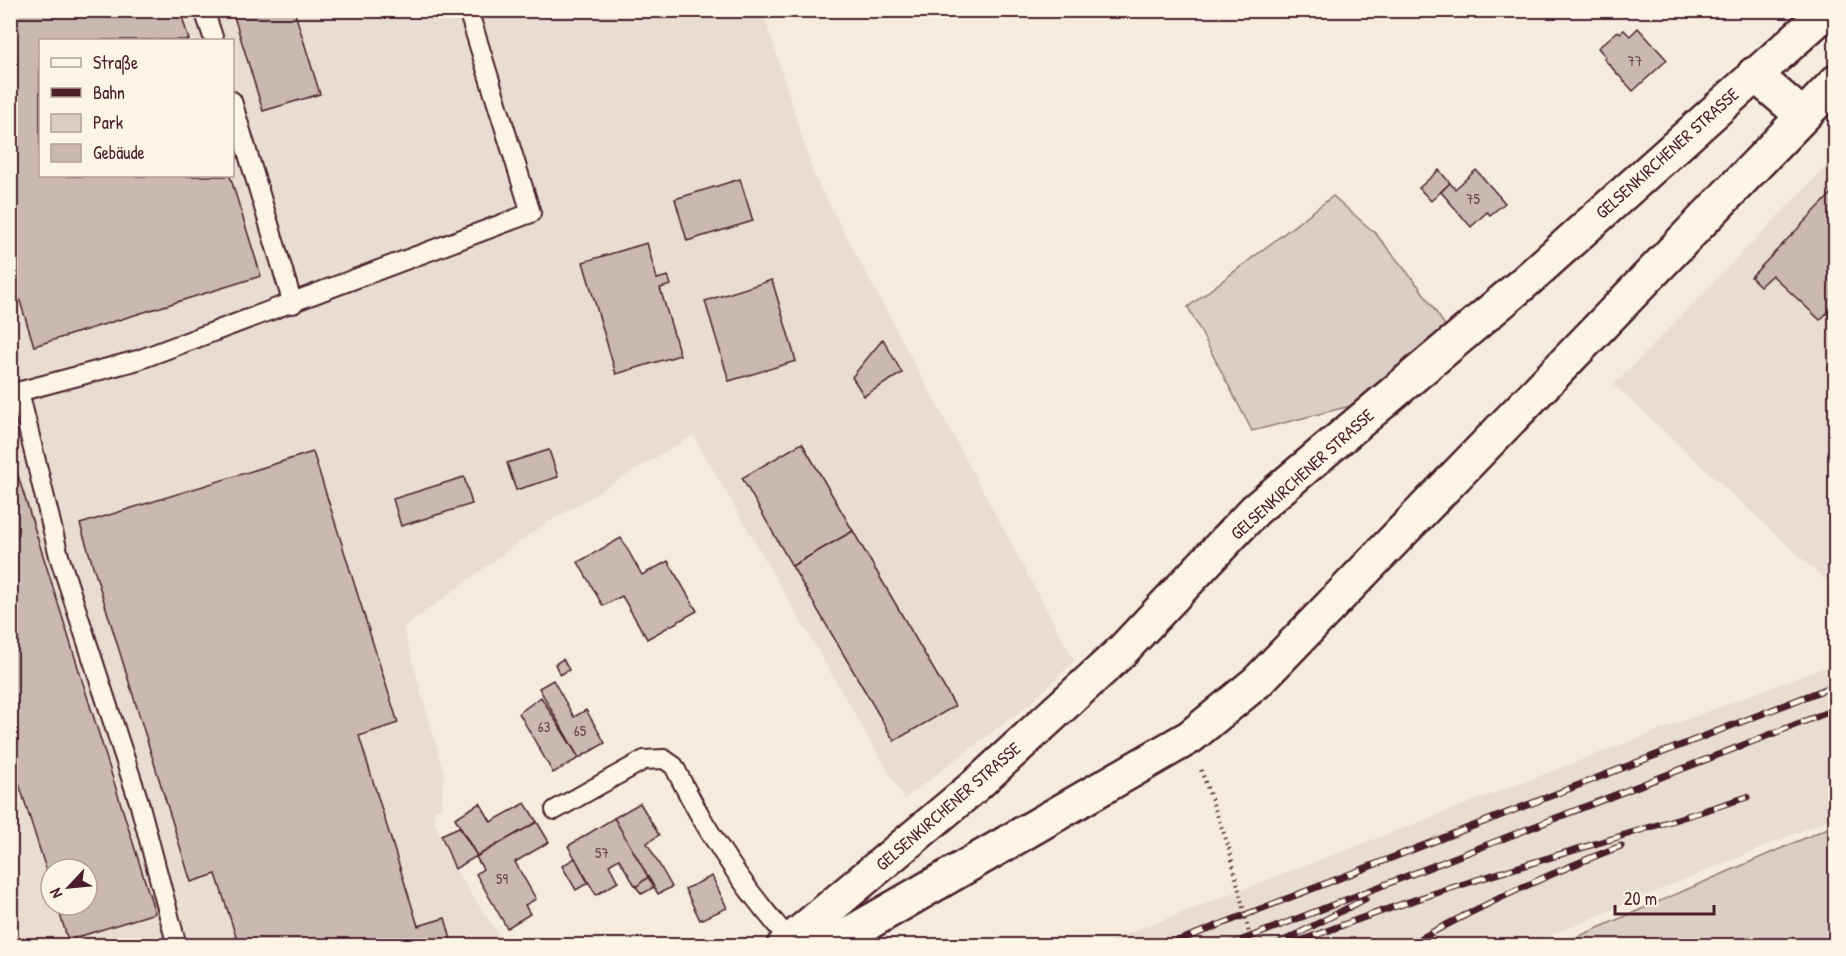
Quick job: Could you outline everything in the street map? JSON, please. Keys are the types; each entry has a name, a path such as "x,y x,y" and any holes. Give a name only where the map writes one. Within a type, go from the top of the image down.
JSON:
{"street":[{"name":"GELSENKIRCHENER STRASSE","path":"787,943 976,785 1111,660 1255,510 1526,281 1828,10"},
{"path":"1754,74 1803,116"},
{"path":"828,945 1190,737 1257,682 1836,82"}],"lane":[{"path":"204,10 214,39"},
{"path":"177,945 139,802 59,556 15,393 138,360 293,304 531,213 468,10"},
{"path":"234,108 293,304"},
{"path":"555,810 644,760 664,759 674,766 726,860 787,943"}],"path":[{"path":"1190,737 1229,848 1252,945"}],"shaded area":[{"path":"10,11 763,11 814,176 1074,661 1031,703 904,799 693,435 537,529 403,628 444,773 441,808 434,810 435,821 449,860 505,945 11,945"},
{"path":"1835,157 1835,589 1614,385"},
{"path":"1835,663 1835,817 1527,945 1098,945"}],"green space":[{"path":"1333,196 1376,234 1420,288 1446,327 1358,404 1252,431 1188,307"},
{"path":"1835,825 1835,945 1559,945"}],"building":[{"path":"10,10 180,10 189,39 39,39 39,177 230,177 261,276 34,346 10,269"},
{"path":"232,10 294,10 320,94 263,111"},
{"path":"1638,28 1667,60 1633,91 1604,59 1606,57 1598,48 1618,31 1620,33 1624,30 1630,36"},
{"path":"1439,170 1450,183 1431,201 1419,188"},
{"path":"1476,170 1505,203 1490,215 1487,212 1471,227 1441,192 1450,183 1455,189"},
{"path":"740,179 753,221 687,241 675,199"},
{"path":"1836,189 1836,304 1820,320 1772,275 1760,286 1751,277"},
{"path":"647,243 657,279 668,276 671,285 660,288 680,355 616,374 583,262"},
{"path":"772,280 796,361 729,381 705,301"},
{"path":"883,339 902,373 864,396 852,377"},
{"path":"802,443 853,531 792,566 742,478"},
{"path":"10,450 155,913 68,940 61,917 99,917 99,857 42,857 10,755"},
{"path":"549,450 558,477 516,490 507,463"},
{"path":"313,452 398,723 359,736 418,926 445,918 453,946 239,946 216,874 191,882 80,524"},
{"path":"464,477 472,504 401,526 393,499"},
{"path":"853,531 955,706 894,741 792,566"},
{"path":"621,538 642,575 668,561 697,611 647,639 622,596 603,606 578,562"},
{"path":"563,659 569,670 560,675 555,664"},
{"path":"553,680 574,717 586,710 605,743 579,758 539,688"},
{"path":"541,697 579,758 553,773 519,713"},
{"path":"480,803 491,822 525,803 537,822 477,856 455,818"},
{"path":"640,803 659,835 647,843 672,887 658,894 614,818"},
{"path":"614,818 648,877 636,887 619,859 609,865 618,882 596,895 568,846"},
{"path":"537,822 549,842 515,862 536,899 525,905 530,914 507,928 476,874 483,869 476,857"},
{"path":"459,827 477,856 455,869 441,835"},
{"path":"575,858 588,883 576,890 562,866"},
{"path":"712,876 727,908 700,920 685,889"},
{"path":"648,877 654,887 642,894 636,887"}],"railway":[{"path":"1165,946 1836,685"},
{"path":"1227,946 1836,709"},
{"path":"1288,946 1401,904 1747,797"},
{"path":"1407,946 1512,892 1621,846"},
{"path":"1274,946 1365,899"}]}
